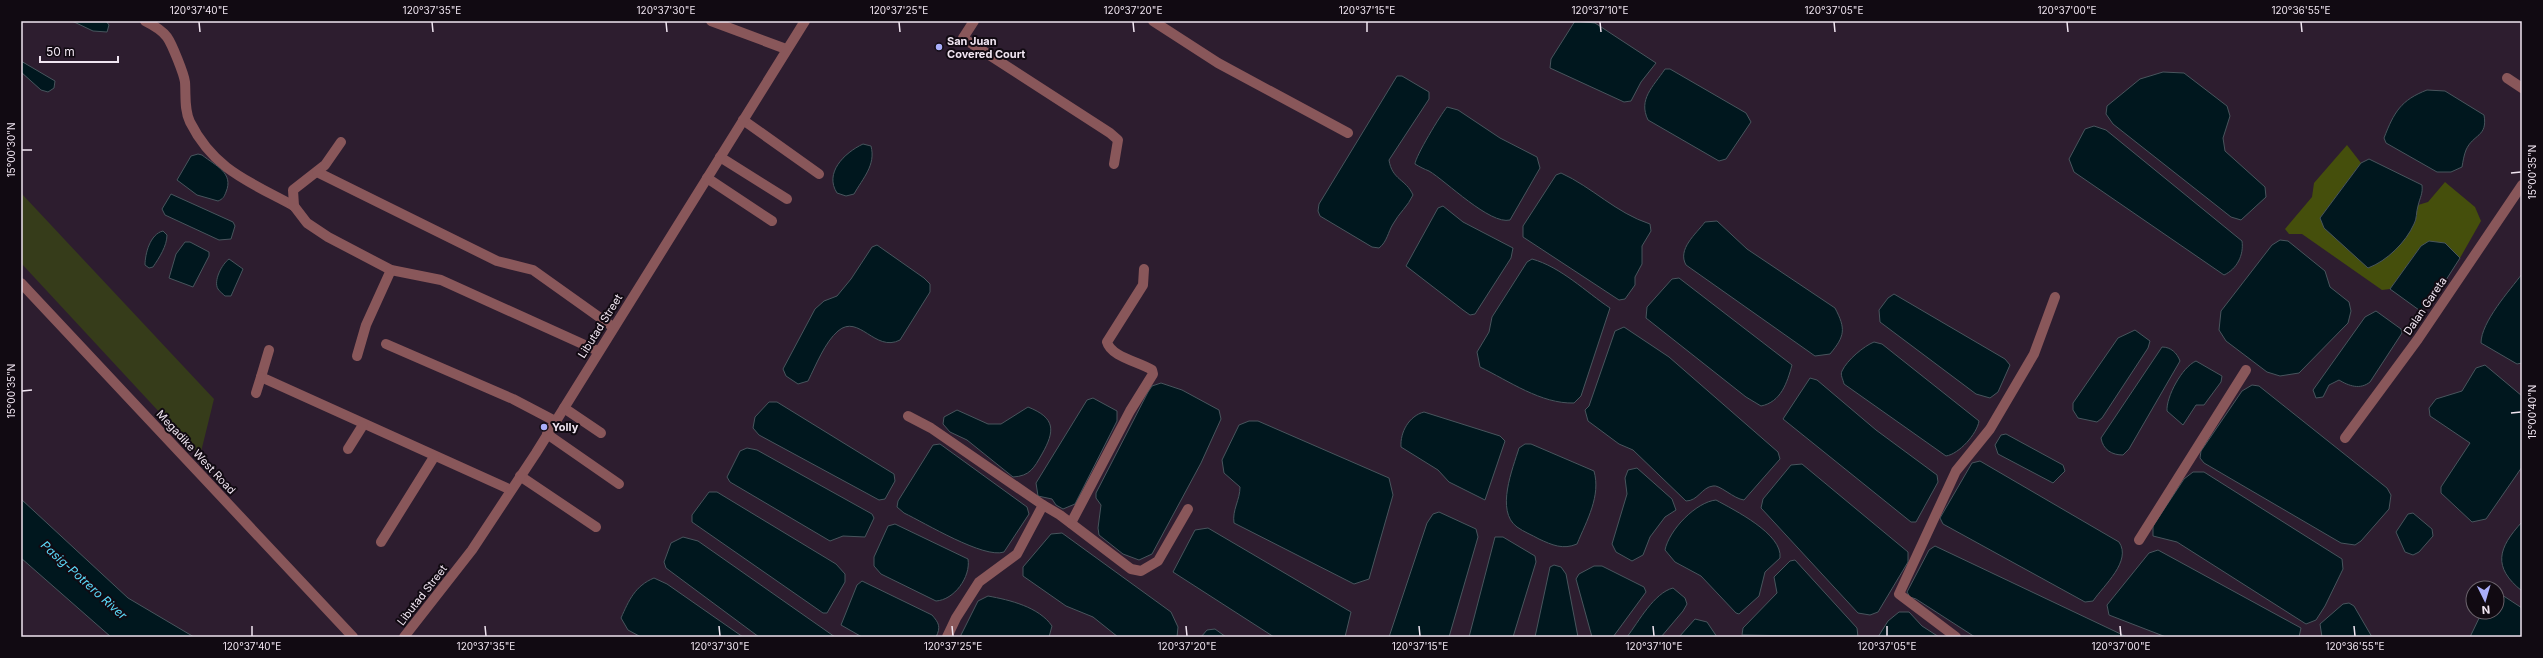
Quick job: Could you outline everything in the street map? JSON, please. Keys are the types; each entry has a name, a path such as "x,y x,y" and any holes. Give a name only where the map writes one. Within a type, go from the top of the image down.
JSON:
{"street":[{"path":"145,21 168,37 185,80 186,111 189,121 209,151 221,165 235,175 294,206 307,223 328,237 391,270 441,280 598,352"},
{"path":"711,21 786,49"},
{"name":"Libutad Street","path":"404,637 472,550 564,408 786,49 805,21"},
{"path":"974,21 963,38 1110,133 1118,140 1114,164"},
{"path":"1153,21 1218,63 1348,133"},
{"path":"2507,78 2522,88"},
{"path":"743,120 819,174"},
{"path":"294,206 293,190 325,165 341,142"},
{"path":"720,157 787,199"},
{"path":"317,172 497,262 533,270 613,327"},
{"path":"707,178 772,221"},
{"name":"Dalan Gareta","path":"2345,438 2418,339 2522,185"},
{"path":"1071,523 1130,411 1153,374 1152,370 1140,362 1112,352 1107,342 1143,285 1144,269"},
{"path":"357,356 366,325 391,270"},
{"name":"Megadike West Road","path":"21,283 353,637"},
{"path":"1956,637 1900,594 1956,471 1990,429 2034,354 2055,297"},
{"path":"386,344 513,399 555,421"},
{"path":"256,393 269,350"},
{"path":"2139,540 2246,370"},
{"path":"261,377 363,425 511,490"},
{"path":"564,408 600,432"},
{"path":"908,416 931,428 1071,523 1131,569 1141,571 1158,561 1188,509"},
{"path":"348,449 363,425"},
{"path":"547,434 620,484"},
{"path":"381,542 434,457"},
{"path":"520,476 596,527"},
{"path":"947,637 956,618 978,582 1017,554 1043,505"}],"green space":[{"path":"2347,145 2361,163 2320,218 2415,223 2418,205 2428,202 2445,182 2475,207 2481,221 2460,258 2445,243 2421,246 2390,289 2382,290 2302,234 2289,234 2285,229 2312,197 2314,183"},
{"path":"21,193 214,399 200,456 21,263"}],"water":[{"path":"72,21 106,21 109,25 107,32 93,31"},
{"path":"1575,21 1595,23 1656,63 1641,82 1631,101 1624,102 1550,68 1551,59"},
{"path":"21,61 55,81 54,88 48,92 41,90 21,72"},
{"path":"1665,69 1670,69 1746,113 1751,122 1726,159 1719,161 1648,120 1645,113 1645,106 1648,93"},
{"path":"2163,72 2184,73 2227,106 2230,116 2223,138 2225,151 2265,187 2266,197 2241,220 2231,217 2113,124 2106,114 2107,106 2140,79"},
{"path":"1397,76 1402,76 1429,92 1429,99 1389,160 1393,172 1407,186 1413,195 1409,203 1395,220 1386,240 1379,248 1372,247 1320,216 1318,211 1319,204"},
{"path":"2427,90 2445,91 2484,115 2484,128 2466,150 2462,167 2451,172 2437,172 2386,143 2384,138 2391,121 2400,108 2411,98"},
{"path":"1447,107 1458,110 1500,138 1537,157 1540,168 1510,220 1501,220 1491,216 1468,201 1437,176 1415,164 1434,126"},
{"path":"2094,126 2106,130 2242,241 2241,256 2233,269 2224,275 2074,172 2069,159 2085,129"},
{"path":"863,144 871,146 872,159 868,171 854,194 846,196 837,193 833,178 838,164 849,153"},
{"path":"198,154 202,155 222,170 226,175 228,185 226,192 224,197 218,201 197,195 177,180 191,156"},
{"path":"2369,159 2422,185 2422,193 2417,208 2415,222 2411,231 2389,256 2368,268 2324,228 2320,218 2361,163"},
{"path":"1561,173 1583,185 1615,207 1650,224 1651,231 1642,246 1642,264 1635,277 1635,285 1625,299 1619,300 1523,237 1523,226 1556,175"},
{"path":"171,194 233,222 235,226 231,239 219,240 165,215 162,209"},
{"path":"1443,206 1463,222 1513,248 1511,258 1475,314 1470,315 1406,266 1438,208"},
{"path":"1717,221 1747,249 1835,308 1839,315 1842,332 1839,342 1830,354 1815,356 1686,265 1684,253 1689,242 1705,222"},
{"path":"163,231 167,235 164,248 153,267 149,268 145,265 149,245 158,233"},
{"path":"2280,240 2288,241 2325,271 2330,287 2349,302 2351,311 2348,323 2299,373 2280,376 2267,372 2226,341 2219,330 2221,311 2272,245"},
{"path":"2429,241 2445,243 2460,258 2430,305 2419,310 2390,289 2421,246"},
{"path":"185,242 190,242 209,252 209,256 193,287 169,278 176,254"},
{"path":"877,245 924,278 930,284 930,292 900,340 891,343 883,342 860,329 846,327 838,331 829,341 808,381 798,384 786,376 783,369 815,309 824,301 837,296 851,279 872,247"},
{"path":"229,259 243,269 231,296 225,296 218,289 217,277 226,261"},
{"path":"1532,259 1553,268 1573,280 1610,308 1581,396 1574,403 1549,400 1537,396 1480,367 1477,352 1489,332 1492,317 1527,262"},
{"path":"2522,274 2522,363 2517,364 2481,343 2482,335 2491,316"},
{"path":"1679,278 1792,365 1782,391 1774,400 1761,406 1746,397 1646,318 1647,307 1672,279"},
{"path":"1894,294 2005,359 2010,365 1998,392 1990,398 1976,394 1880,322 1879,310 1888,298"},
{"path":"2376,311 2401,329 2402,333 2370,382 2362,386 2354,386 2339,380 2329,385 2323,397 2316,398 2313,390 2365,317"},
{"path":"1624,327 1669,357 1778,452 1780,459 1744,500 1719,487 1713,486 1706,489 1694,499 1686,501 1633,450 1619,444 1588,421 1585,410 1589,406 1615,331"},
{"path":"2135,330 2150,341 2148,348 2102,418 2097,422 2078,418 2073,410 2073,403 2118,338"},
{"path":"1874,342 1882,344 1979,421 1975,432 1967,443 1956,452 1946,456 1844,384 1841,374 1844,367 1856,354"},
{"path":"2162,347 2173,351 2180,361 2129,449 2123,455 2112,453 2106,449 2101,438"},
{"path":"2196,361 2222,376 2221,382 2204,405 2196,405 2183,425 2167,411 2167,405 2180,376 2185,369"},
{"path":"2485,365 2522,396 2522,467 2486,519 2472,522 2441,493 2441,487 2470,443 2430,416 2429,408 2436,399 2462,391 2476,368"},
{"path":"1810,378 1817,380 1876,430 1937,475 1938,482 1916,522 1911,522 1783,419"},
{"path":"1161,383 1182,390 1219,410 1221,419 1201,463 1152,554 1139,560 1123,554 1099,535 1098,528 1101,505 1096,498 1096,493 1148,392 1152,386"},
{"path":"2252,385 2259,386 2387,488 2391,495 2389,509 2361,541 2355,545 2341,543 2204,463 2200,458 2201,451 2242,391"},
{"path":"1093,398 1117,411 1117,421 1075,504 1063,509 1056,505 1052,499 1038,496 1036,483 1087,400"},
{"path":"769,402 777,402 894,474 895,481 885,499 879,500 759,435 753,428 755,417"},
{"path":"1028,407 1044,416 1048,421 1051,432 1046,446 1034,467 1028,473 1019,476 1013,477 967,440 950,432 943,424 944,417 957,410 988,424 1001,424"},
{"path":"1424,412 1500,436 1505,441 1485,500 1449,482 1438,470 1401,447 1402,436 1406,425 1414,417"},
{"path":"1249,421 1258,421 1389,478 1393,495 1369,579 1354,584 1234,523 1234,514 1240,487 1224,473 1222,460 1239,425"},
{"path":"2006,434 2063,465 2065,471 2053,483 1998,454 1995,445 2001,435"},
{"path":"940,444 1027,507 1029,514 1004,552 995,553 983,550 954,539 904,513 897,507 898,501 933,445"},
{"path":"1525,444 1531,444 1594,471 1596,490 1592,508 1577,544 1562,547 1548,543 1520,529 1511,520 1507,511 1506,500 1510,478 1519,448"},
{"path":"747,448 757,450 872,514 874,518 865,537 843,536 830,541 730,482 727,477 740,451"},
{"path":"1980,461 2119,542 2122,549 2122,557 2119,565 2115,573 2093,601 2085,602 1943,524 1940,518 1972,463"},
{"path":"1802,464 1908,552 1908,562 1878,612 1870,615 1858,613 1761,508 1763,499 1791,465"},
{"path":"1637,468 1672,499 1676,510 1665,517 1650,537 1643,555 1632,561 1616,552 1612,544 1627,494 1625,478 1628,470"},
{"path":"2193,472 2204,472 2342,559 2343,569 2325,606 2316,620 2306,624 2177,542 2153,536 2153,526 2184,479"},
{"path":"709,492 717,492 836,564 845,574 845,582 827,613 823,613 692,522 692,515"},
{"name":"Pasig-Potrero River","path":"21,499 128,598 194,637 111,637 21,558"},
{"path":"1716,500 1745,516 1756,524 1774,540 1779,549 1780,558 1765,572 1759,596 1739,614 1736,613 1701,576 1675,562 1665,550 1672,534 1684,518 1700,506"},
{"path":"1439,512 1476,529 1478,537 1449,637 1389,637 1427,523 1433,514"},
{"path":"2413,513 2432,529 2433,536 2419,552 2413,555 2405,552 2396,532 2408,514"},
{"path":"2522,522 2522,591 2506,574 2502,565 2502,557 2508,540"},
{"path":"895,524 968,559 967,573 964,580 949,597 936,601 881,574 874,566 874,557 888,526"},
{"path":"1208,528 1351,612 1345,637 1274,637 1173,572 1195,530"},
{"path":"1062,533 1171,612 1178,627 1177,637 1118,637 1093,617 1066,606 1023,576 1023,567 1051,534"},
{"path":"683,537 698,541 835,637 759,637 666,568 664,562 671,543"},
{"path":"1495,537 1503,537 1535,556 1536,562 1513,637 1469,637"},
{"path":"1935,546 2127,637 1975,637 1916,599 1910,597 1907,592 1929,550"},
{"path":"2158,550 2301,628 2299,637 2166,637 2109,615 2107,605 2149,553"},
{"path":"1795,560 1857,628 1858,637 1742,635 1743,628 1777,593 1774,577 1790,561"},
{"path":"1554,565 1561,567 1566,574 1578,637 1535,637 1550,567"},
{"path":"1594,566 1602,566 1644,587 1646,592 1613,637 1592,637 1576,579 1579,574"},
{"path":"654,578 667,584 743,637 641,637 628,630 621,618 627,605 637,589 647,581"},
{"path":"862,581 932,615 938,625 936,637 862,637 841,625 857,585"},
{"path":"1673,588 1685,598 1687,604 1661,637 1627,637 1653,601 1666,591"},
{"path":"988,596 1023,605 1040,614 1052,626 1049,637 960,637 978,601"},
{"path":"2505,597 2522,608 2522,637 2470,637 2478,620 2505,620"},
{"path":"2349,603 2354,606 2372,637 2322,637 2320,624 2343,604"},
{"path":"1899,612 1909,612 1922,626 1939,637 1878,637 1888,621"},
{"path":"1695,619 1707,622 1717,637 1679,637"},
{"path":"1215,629 1226,637 1201,637 1207,630"}],"place":[{"name":"San Juan Covered Court","path":"939,47"},
{"name":"Yolly","path":"544,427"}]}
